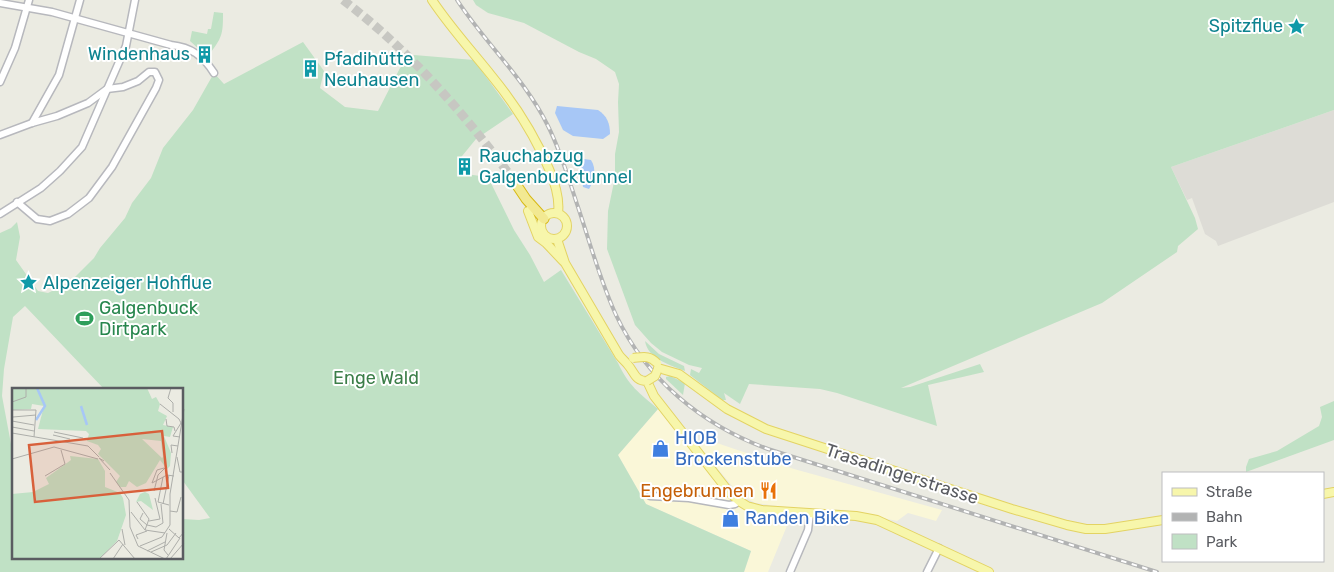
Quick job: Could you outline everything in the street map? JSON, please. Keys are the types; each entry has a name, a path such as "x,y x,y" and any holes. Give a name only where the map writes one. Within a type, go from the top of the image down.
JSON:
{"highway":[{"path":"512,178 526,199 544,219"},
{"path":"526,199 528,210"}],"main road":[{"path":"432,0 445,19 493,77 533,137 555,186 558,198 558,214"},
{"path":"528,210 538,238 546,243 565,263"},
{"path":"550,214 558,214 564,218 567,228 564,235 557,239 549,238 544,234 541,227 544,219 550,214"},
{"path":"557,239 565,263 619,355 635,377 645,381 721,482 739,501 762,510 856,516 877,520 989,572"},
{"name":"Trasadingerstrasse","path":"610,338 622,353 633,358 645,356 652,358 657,367 679,374 727,409 766,429 1067,525 1086,529 1105,529 1162,520"},
{"path":"645,381 655,376 657,367"}],"street":[{"path":"0,82 15,48 29,0"},
{"path":"32,123 58,75 80,0"},
{"path":"0,214 41,188 82,147 126,46 135,0"},
{"path":"0,3 52,12 170,45 181,46 206,60 214,73"},
{"path":"0,135 57,116 88,103 107,89 123,87 138,81 149,72 155,72 159,80 112,167 89,198 68,214 50,221 38,219 17,202"},
{"path":"650,496 689,498 730,504 735,504 739,501"},
{"path":"790,572 808,530 810,513"},
{"path":"927,572 939,548"}],"shaded area":[{"path":"1334,110 1334,202 1218,246 1216,241 1205,234 1192,198 1187,200 1171,167"},
{"path":"658,409 733,499 772,514 791,516 768,572 744,572 751,551 646,504 618,455"},
{"path":"711,441 794,469 942,510 936,521 908,513 897,521 845,510 792,508 755,503 737,492 699,446"}],"green space":[{"path":"473,0 1334,0 1334,110 1171,167 1195,218 1198,229 1178,246 1177,252 1102,303 901,388 910,387 980,364 984,372 928,385 937,426 820,389 749,384 740,404 724,393 726,400 722,400 690,375 691,369 699,373 702,368 689,365 662,352 635,325 607,249 608,211 615,177 615,154 619,132 619,84 615,72 596,59 524,23 488,13 476,5"},
{"path":"214,12 223,13 222,34 211,52 201,51 190,41 192,31 207,34 208,29 211,29"},
{"name":"Enge Wald","path":"303,42 324,71 320,88 345,107 378,111 400,68 414,55 474,60 513,114 476,139 458,161 458,173 488,177 514,230 544,282 561,270 626,378 658,409 618,455 646,504 751,551 744,572 0,572 0,233 11,228 17,222 20,237 16,260 38,291 48,293 70,282 94,258 125,218 132,203 151,178 163,148 193,110 214,73 224,84"},
{"path":"645,341 659,354 684,366 685,371 655,357 650,352"},
{"path":"670,376 685,383 683,395 666,379 666,377"},
{"path":"1334,401 1334,440 1246,472 1249,459 1277,451 1319,426 1322,417 1320,407"}],"water":[{"path":"557,106 598,110 607,120 610,134 603,139 573,136 563,130 555,113"},
{"path":"584,159 591,160 594,167 593,179 589,189 583,187 581,167"}],"tunnel":[{"path":"343,0 367,19 434,83 474,129 512,178"}],"railway":[{"path":"457,0 539,109 561,156 600,275 616,315 628,338 643,360 678,397 721,427 768,449 1157,572"}],"place":[{"name":"Spitzflue","path":"1297,26"},
{"name":"Windenhaus","path":"204,54"},
{"name":"Pfadihütte Neuhausen","path":"310,69"},
{"name":"Rauchabzug Galgenbucktunnel","path":"465,166"},
{"name":"Alpenzeiger Hohflue","path":"29,283"},
{"name":"Galgenbuck Dirtpark","path":"85,318"},
{"name":"HIOB Brockenstube","path":"661,448"},
{"name":"Engebrunnen","path":"768,491"},
{"name":"Randen Bike","path":"731,518"}]}
